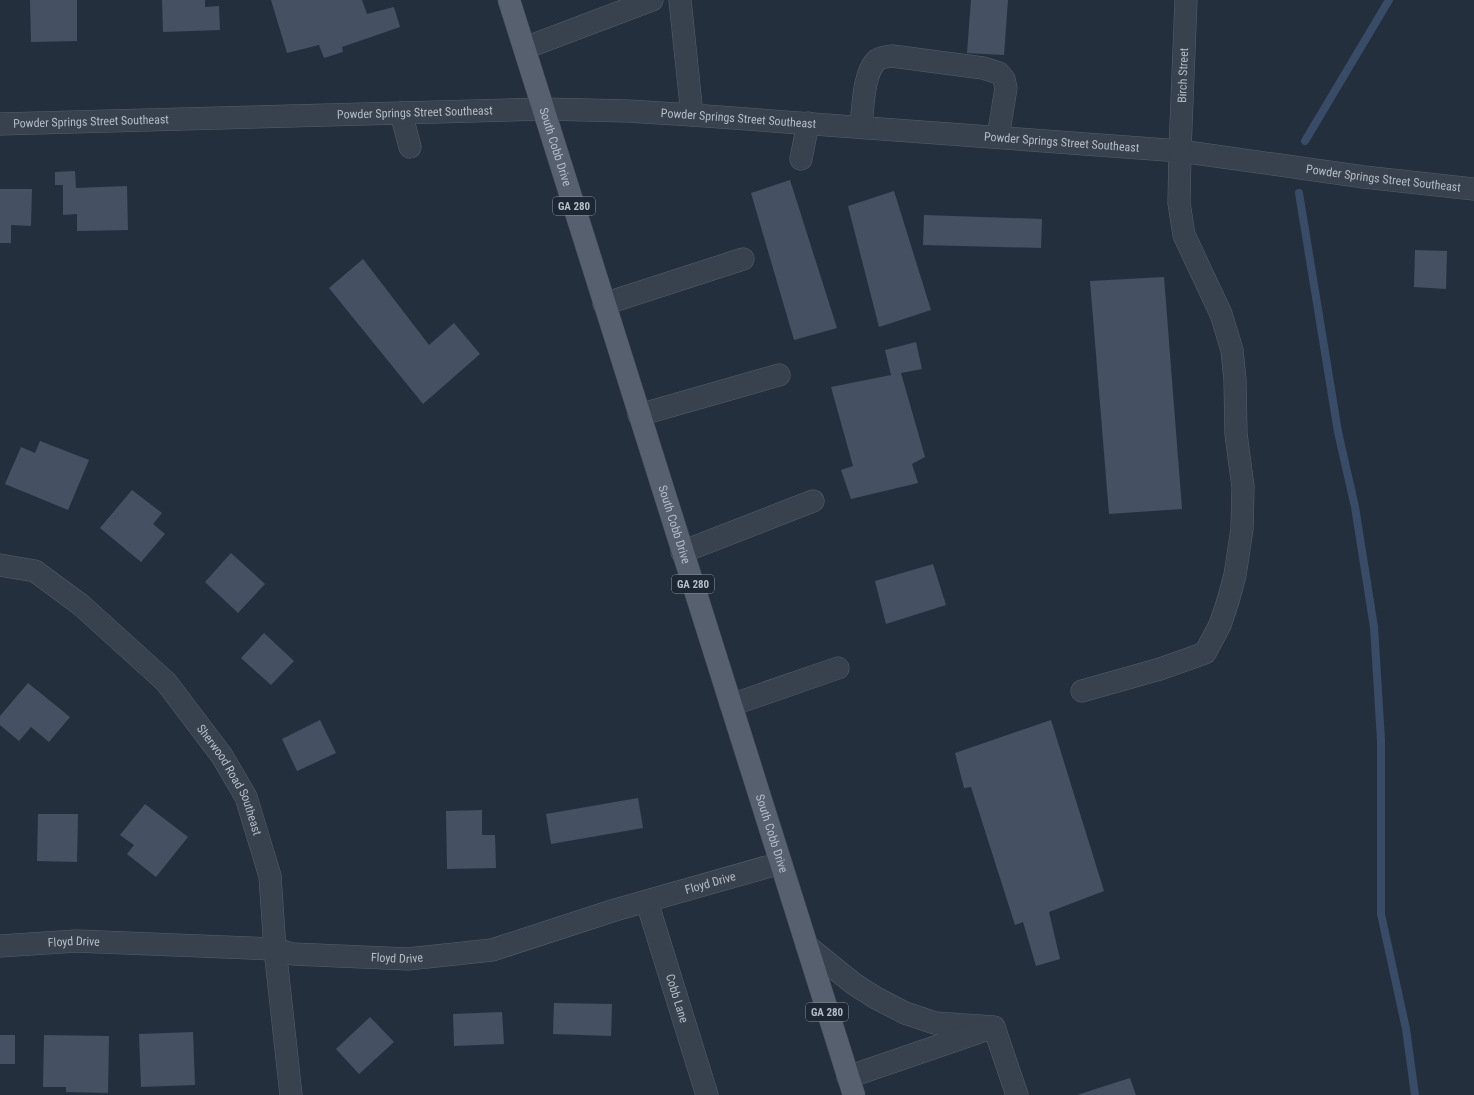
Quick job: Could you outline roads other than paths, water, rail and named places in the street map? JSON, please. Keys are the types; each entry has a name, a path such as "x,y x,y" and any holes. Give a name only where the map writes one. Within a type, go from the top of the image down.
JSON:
{"main road":[{"name":"South Cobb Drive","path":"509,0 851,1086"}],"street":[{"path":"524,48 652,0"},
{"path":"680,0 692,115"},
{"name":"Birch Street","path":"1082,690 1160,669 1205,653 1220,625 1235,575 1242,529 1243,486 1236,434 1235,380 1232,350 1221,314 1184,235 1179,203 1186,0"},
{"path":"861,127 866,85 870,70 878,59 892,56 983,68 999,73 1004,79 1006,88 998,137"},
{"name":"Powder Springs Street Southeast","path":"0,124 544,109 628,111 1180,151 1364,176 1474,189"},
{"path":"402,113 410,147"},
{"path":"801,159 808,123"},
{"path":"604,304 743,260"},
{"path":"639,415 780,374"},
{"path":"682,552 813,501"},
{"name":"Sherwood Road Southeast","path":"0,565 34,571 81,605 166,682 222,756 246,796 270,876 275,949 291,1095"},
{"path":"731,705 838,668"},
{"name":"Floyd Drive","path":"0,946 76,941 275,949 293,954 408,960 492,950 615,910 781,863"},
{"name":"Cobb Lane","path":"647,902 707,1095"},
{"path":"807,946 854,984 876,998 905,1013 935,1023 998,1026"},
{"path":"851,1086 998,1026"},
{"path":"998,1026 1017,1095"}],"waterway":[{"path":"1305,141 1389,0"},
{"path":"1299,193 1338,432 1355,507 1374,627 1381,740 1381,914 1406,1029 1415,1095"}]}
